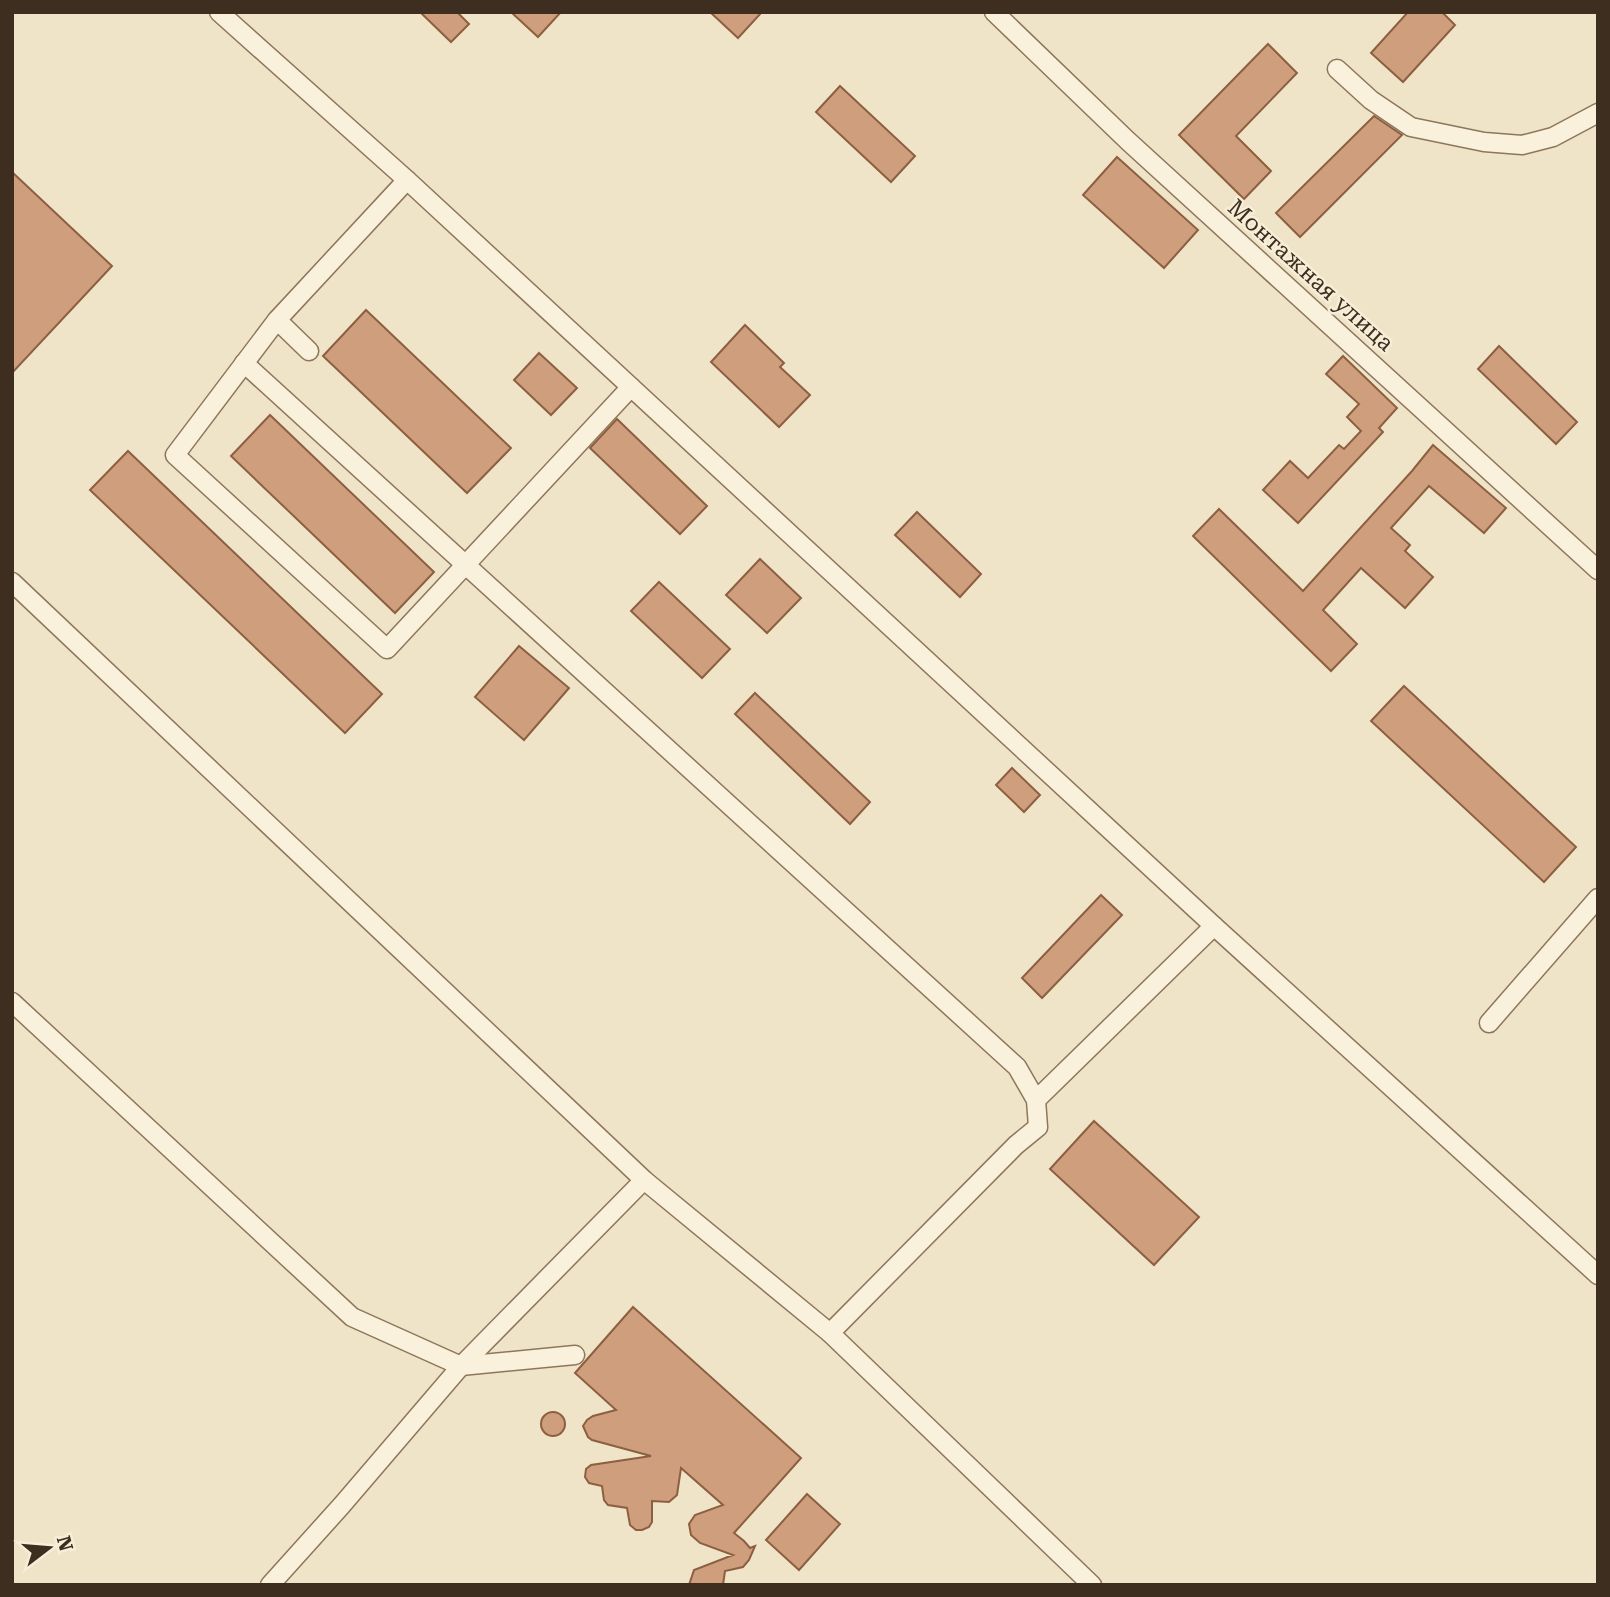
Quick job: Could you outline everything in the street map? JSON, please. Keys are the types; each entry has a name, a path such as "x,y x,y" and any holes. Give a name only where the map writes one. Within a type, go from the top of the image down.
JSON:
{"street":[{"path":"219,12 407,180 1214,926 1598,1275"},
{"name":"Монтажная улица","path":"994,12 1128,141 1598,570"},
{"path":"1337,69 1371,100 1411,127 1484,142 1522,145 1553,136 1598,113"},
{"path":"407,180 277,320 175,455 387,649 631,387"},
{"path":"277,320 309,351"},
{"path":"244,363 1017,1067 1036,1100 1038,1127 1016,1145 830,1333"},
{"path":"12,582 644,1180 830,1333 1092,1585"},
{"path":"1489,1023 1598,898"},
{"path":"1036,1100 1214,926"},
{"path":"12,1002 352,1317 461,1366 575,1355"},
{"path":"270,1585 461,1366 644,1180"}],"building":[{"path":"420,12 457,12 469,24 451,42"},
{"path":"511,12 561,12 538,37"},
{"path":"710,12 762,12 738,38"},
{"path":"1408,12 1442,12 1455,25 1403,82 1371,53"},
{"path":"1268,44 1297,73 1236,136 1271,171 1244,199 1179,135"},
{"path":"840,86 915,156 891,182 816,112"},
{"path":"1374,116 1402,135 1300,237 1276,213"},
{"path":"1117,157 1198,230 1164,268 1083,195"},
{"path":"12,172 112,266 12,373"},
{"path":"366,310 511,448 467,493 323,356"},
{"path":"745,325 784,363 780,367 810,395 779,427 711,362"},
{"path":"1499,346 1577,422 1556,444 1478,369"},
{"path":"539,353 577,388 551,415 514,380"},
{"path":"1343,356 1397,408 1379,428 1383,432 1298,523 1263,490 1290,461 1308,478 1339,445 1344,449 1361,431 1347,417 1359,404 1326,374"},
{"path":"270,415 434,572 395,613 231,456"},
{"path":"617,419 707,506 680,534 590,448"},
{"path":"1433,445 1506,508 1484,533 1429,486 1391,528 1410,545 1405,551 1433,577 1405,608 1361,568 1323,610 1357,644 1331,671 1193,536 1219,509 1303,591"},
{"path":"128,451 382,694 345,733 90,490"},
{"path":"917,512 981,574 960,597 895,535"},
{"path":"760,559 801,598 767,633 726,595"},
{"path":"659,582 730,649 702,678 631,611"},
{"path":"519,646 569,688 524,740 475,697"},
{"path":"1404,686 1576,847 1544,882 1371,721"},
{"path":"755,693 870,802 850,824 735,714"},
{"path":"1012,768 1040,795 1024,812 996,785"},
{"path":"1101,895 1122,915 1042,998 1022,978"},
{"path":"1094,1121 1199,1217 1154,1265 1050,1169"},
{"path":"633,1307 801,1458 734,1533 750,1548 755,1546 743,1567 725,1571 723,1585 689,1585 694,1570 733,1555 700,1543 691,1535 689,1524 695,1515 723,1505 681,1468 677,1495 669,1502 652,1501 652,1522 642,1530 636,1530 630,1525 627,1508 608,1505 604,1500 602,1486 589,1483 585,1477 586,1469 591,1465 651,1456 588,1437 583,1426 587,1420 616,1410 575,1373"},
{"path":"548,1412 558,1412 565,1419 565,1429 558,1436 548,1436 541,1429 541,1419"},
{"path":"807,1494 840,1524 799,1570 766,1540"}]}
